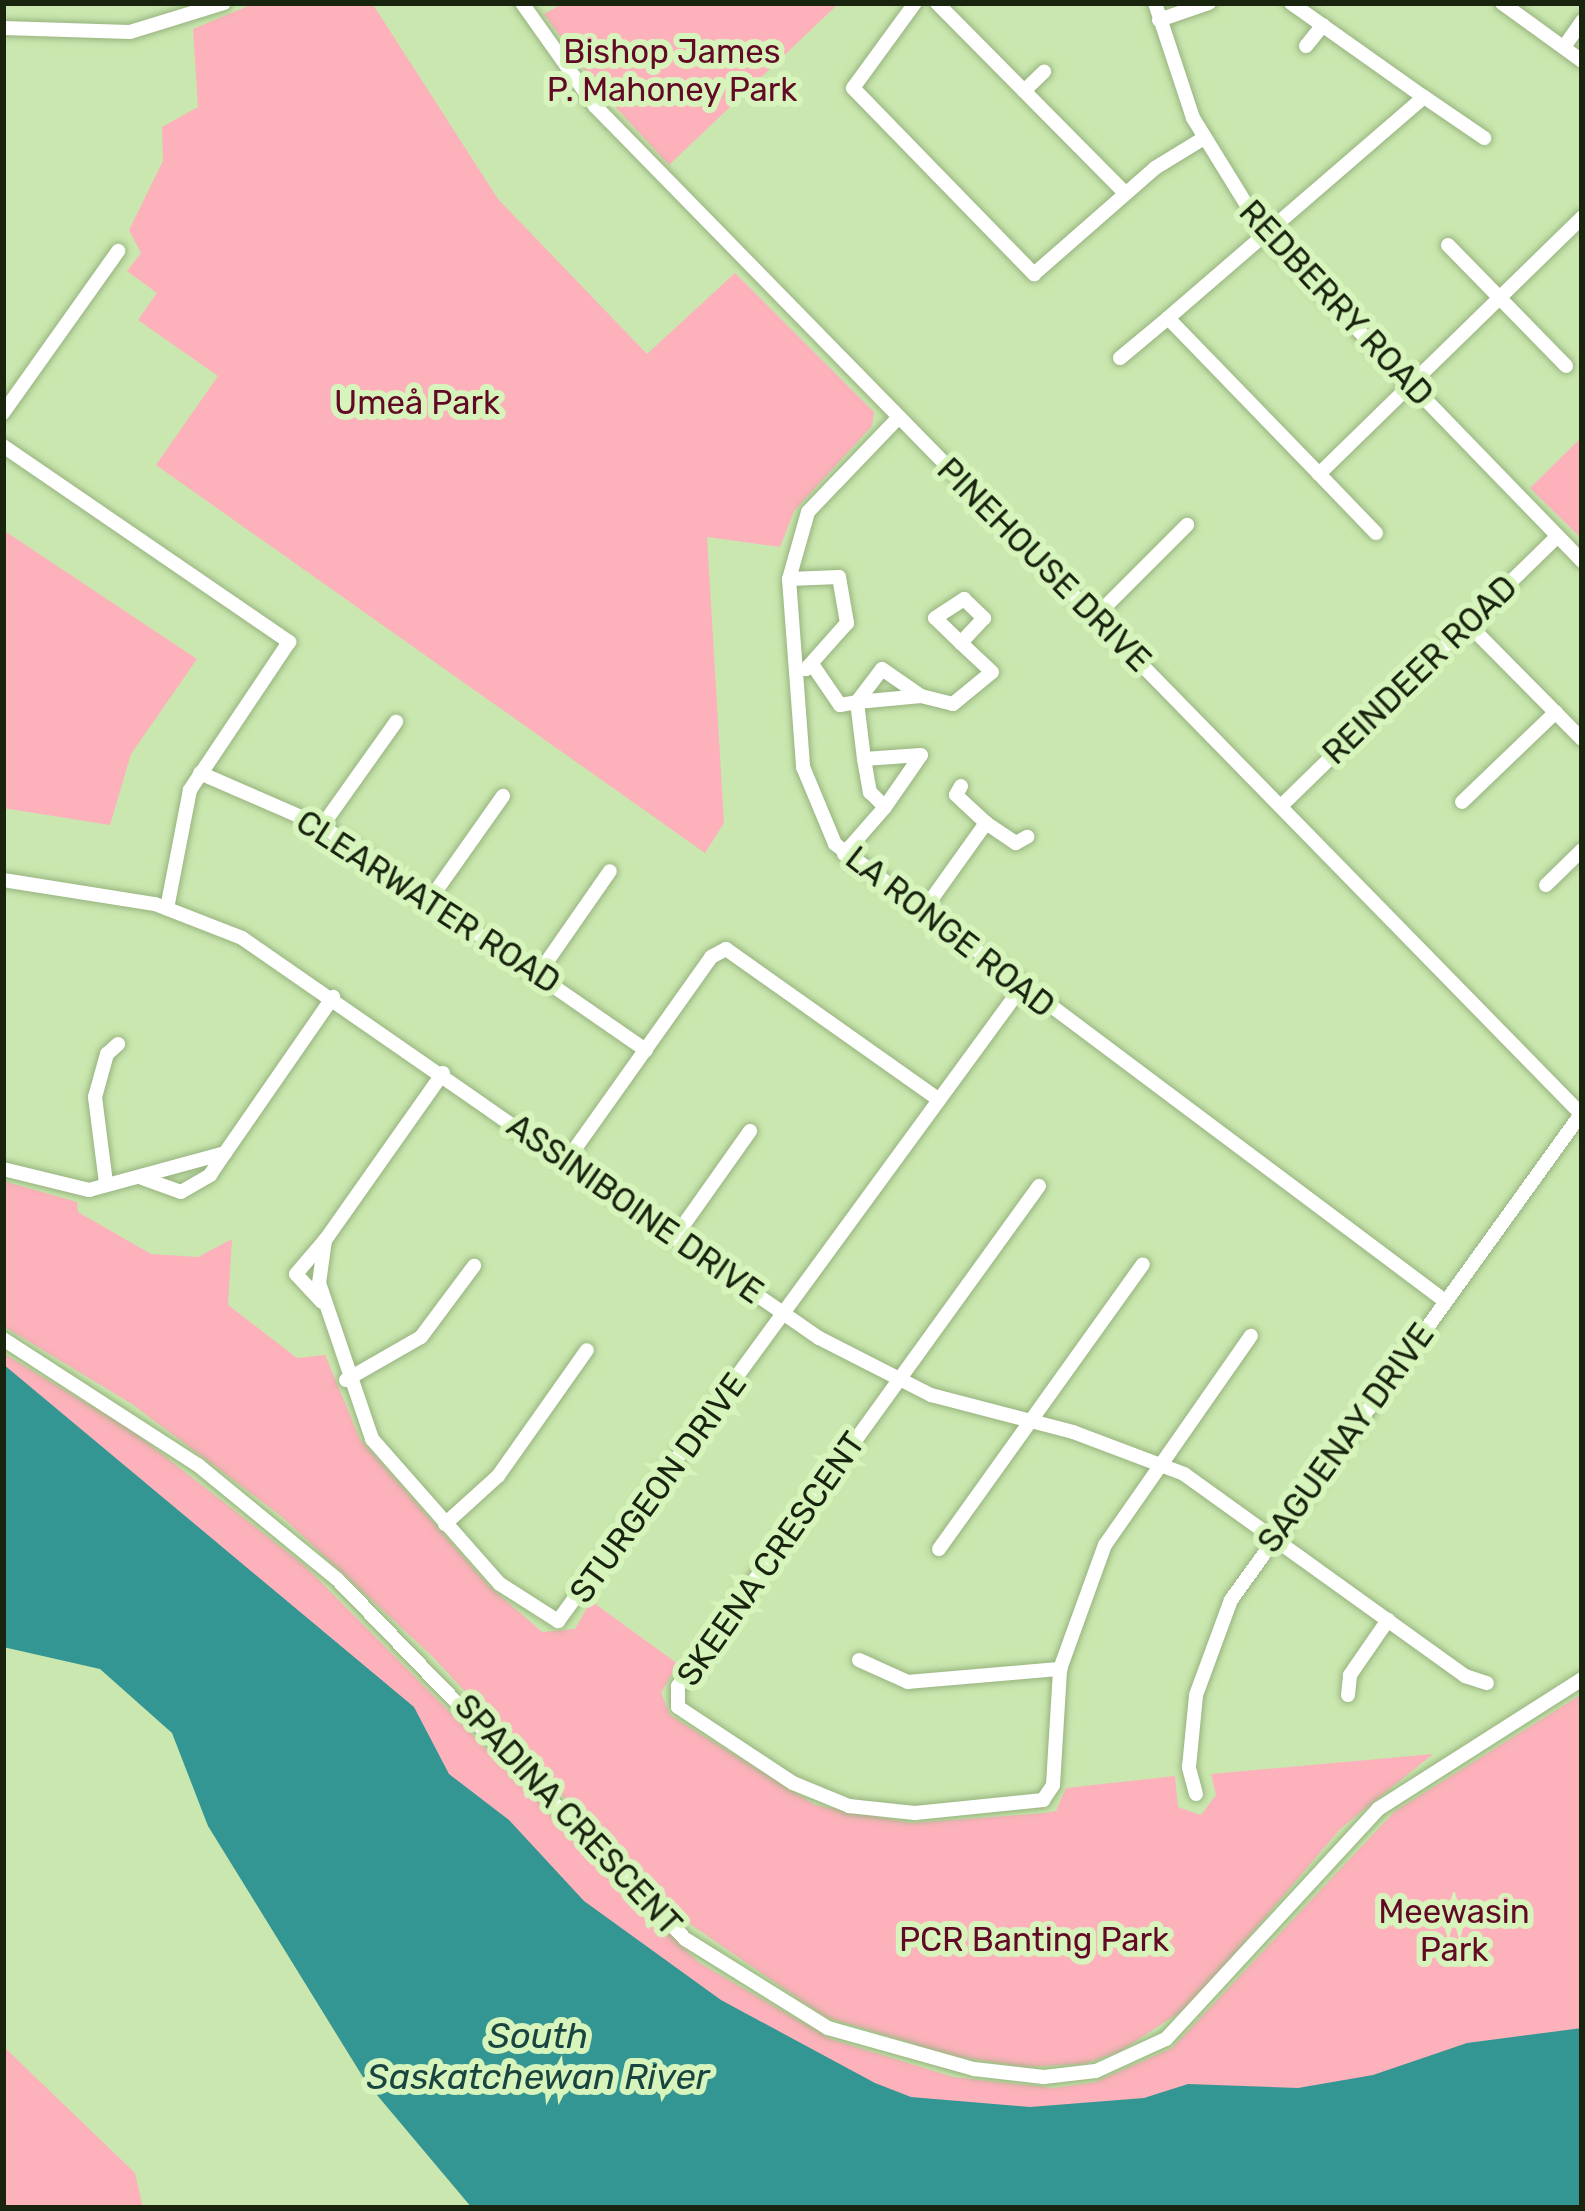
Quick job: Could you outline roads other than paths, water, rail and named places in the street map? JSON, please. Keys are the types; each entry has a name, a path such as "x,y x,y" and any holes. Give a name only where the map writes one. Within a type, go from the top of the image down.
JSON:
{"street":[{"path":"3,28 130,32 224,3"},
{"name":"PINEHOUSE DRIVE","path":"522,3 595,106 1581,1114"},
{"path":"915,3 853,88 1034,274 1125,193 1204,138"},
{"path":"937,3 1125,193"},
{"name":"REDBERRY ROAD","path":"1155,3 1204,138 1264,232 1582,561"},
{"path":"1159,20 1209,3"},
{"path":"1291,3 1484,138"},
{"path":"1502,3 1582,61"},
{"path":"1564,47 1582,21"},
{"path":"1306,46 1323,25"},
{"path":"1024,91 1044,72"},
{"path":"1120,358 1424,97"},
{"path":"1319,474 1582,218"},
{"path":"1448,245 1566,366"},
{"path":"3,413 118,251"},
{"path":"1168,318 1376,533"},
{"name":"LA RONGE ROAD","path":"898,418 808,512 789,579 810,796 844,854 1445,1301"},
{"path":"3,446 289,642 200,773 180,815 167,908"},
{"path":"1096,616 1187,525"},
{"name":"REINDEER ROAD","path":"1282,805 1558,536"},
{"path":"789,579 838,577 847,623 814,667 795,670"},
{"path":"1468,624 1582,739"},
{"path":"814,667 840,705 921,696 953,704 992,672 961,643"},
{"path":"885,807 870,792 857,702 882,669 921,696"},
{"path":"1462,802 1556,712"},
{"path":"322,826 396,722"},
{"path":"844,854 921,755 864,759"},
{"name":"CLEARWATER ROAD","path":"200,773 322,826 646,1049"},
{"path":"961,786 956,795 986,823 1016,843 1028,837"},
{"path":"431,898 503,796"},
{"path":"921,914 986,823"},
{"path":"1546,885 1582,850"},
{"path":"539,973 610,871"},
{"name":"ASSINIBOINE DRIVE","path":"3,880 167,908 242,938 443,1073 784,1315 897,1382 1160,1464 1275,1534 1388,1621 1487,1684"},
{"path":"567,1160 711,957 726,949 939,1100"},
{"path":"784,1315 1021,988"},
{"path":"142,1178 162,1189 195,1187 225,1153 333,997"},
{"path":"106,1183 95,1097 107,1054 118,1043"},
{"name":"STURGEON DRIVE","path":"324,1304 296,1274 443,1073"},
{"name":"SAGUENAY DRIVE","path":"1196,1794 1189,1767 1201,1671 1214,1631 1275,1534 1581,1114"},
{"path":"675,1237 749,1131"},
{"path":"3,1168 75,1189 142,1178 225,1153"},
{"path":"897,1382 1039,1186"},
{"name":"STURGEON DRIVE","path":"325,1240 324,1304 346,1380 372,1439 500,1584 544,1616 563,1619 784,1315"},
{"path":"939,1549 1143,1264"},
{"path":"346,1380 403,1354 474,1267"},
{"name":"SKEENA CRESCENT","path":"897,1382 678,1686 678,1707 794,1784 849,1806 915,1813 1031,1805 1053,1785 1060,1669 1105,1545 1251,1336"},
{"name":"SPADINA CRESCENT","path":"3,1339 198,1465 338,1579 685,1939 828,2028 974,2069 1044,2077 1096,2071 1166,2039 1378,1809 1582,1679"},
{"path":"445,1524 498,1476 587,1350"},
{"path":"1348,1695 1350,1675 1388,1621"},
{"path":"860,1660 908,1682 1060,1669"}],"water":[{"name":"South Saskatchewan River","path":"3,1364 414,1707 449,1774 509,1820 584,1901 721,2000 875,2083 911,2097 1030,2107 1144,2098 1188,2084 1298,2088 1373,2075 1467,2043 1582,2028 1582,2208 472,2208 366,2082 208,1826 172,1733 100,1669 3,1647"}],"park label":[{"name":"Bishop James P. Mahoney Park","path":"672,71"},
{"name":"Umeå Park","path":"417,403"},
{"name":"Meewasin Park","path":"1454,1931"},
{"name":"PCR Banting Park","path":"1034,1940"}]}
